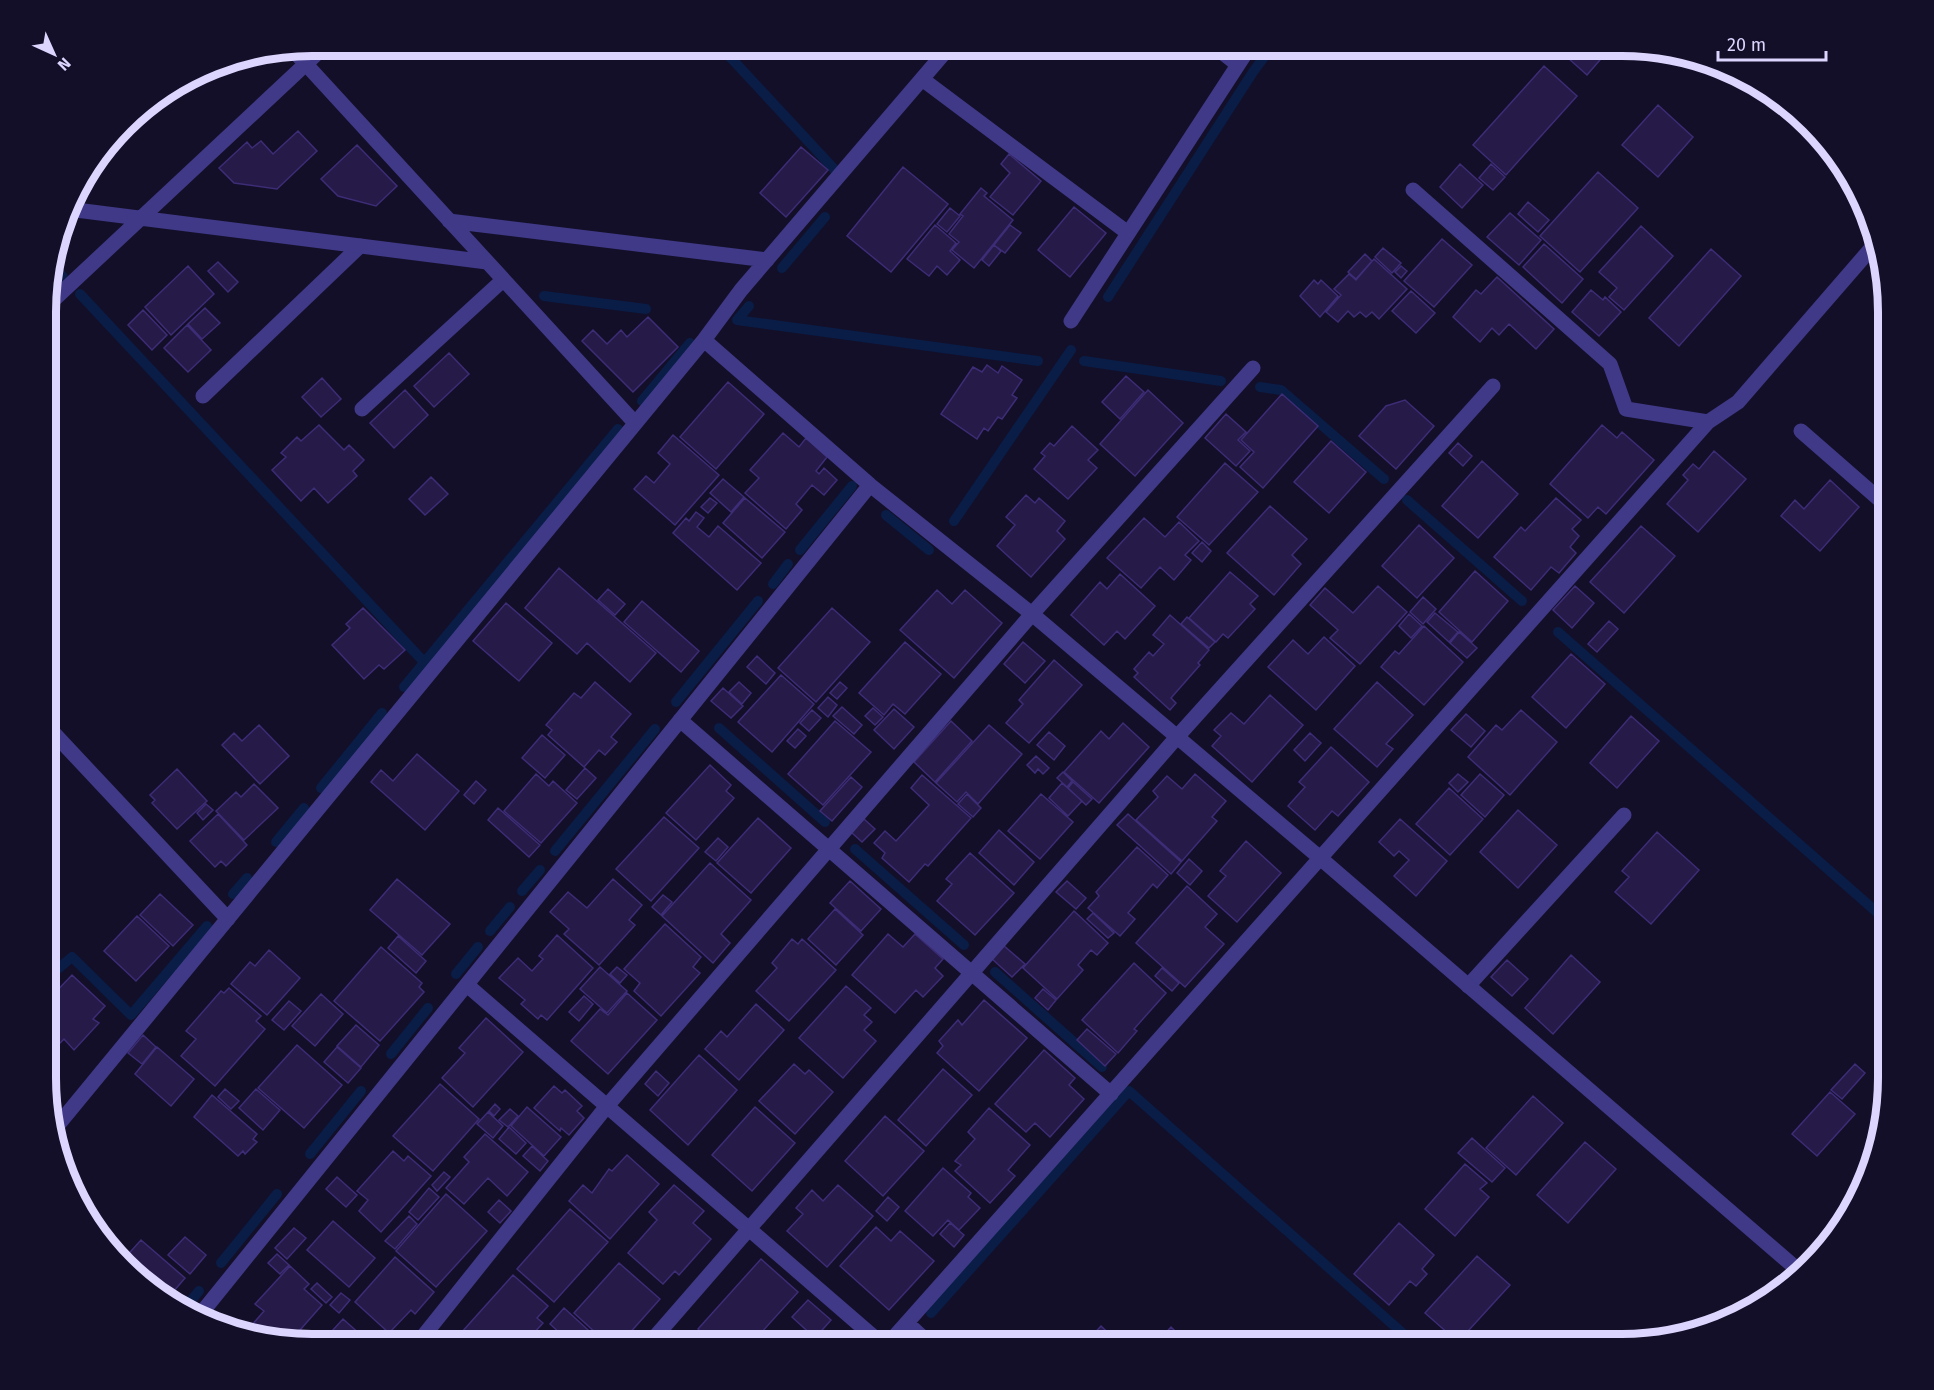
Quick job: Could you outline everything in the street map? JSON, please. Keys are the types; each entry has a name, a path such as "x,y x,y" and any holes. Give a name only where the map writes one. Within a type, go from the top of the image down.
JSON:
{"street":[{"path":"299,56 635,423"},
{"path":"56,298 314,56"},
{"path":"59,1123 704,340 767,260 942,56"},
{"path":"1227,56 1237,64"},
{"path":"1071,321 1243,56"},
{"path":"922,79 1128,233"},
{"path":"1413,190 1610,364 1626,409 1708,422"},
{"path":"76,210 487,262"},
{"path":"449,221 767,260"},
{"path":"203,396 360,246"},
{"path":"896,1334 1111,1094 1318,857 1708,422 1738,402 1871,249"},
{"path":"362,409 503,280"},
{"path":"704,340 870,485 1032,614 1177,737 1795,1268"},
{"path":"425,1334 607,1106 1032,614 1253,368"},
{"path":"657,1334 748,1227 1177,737 1493,387"},
{"path":"1801,431 1878,498"},
{"path":"203,1311 870,485"},
{"path":"680,720 1111,1094"},
{"path":"56,736 228,919"},
{"path":"1468,986 1624,815"},
{"path":"467,985 872,1334"},
{"path":"907,1323 919,1334"}],"building":[{"path":"1570,56 1603,56 1587,75 1568,58"},
{"path":"1544,66 1577,96 1506,175 1473,145"},
{"path":"1658,105 1693,137 1658,177 1622,145"},
{"path":"298,131 317,151 277,189 234,183 219,168 247,142 252,148 261,141 273,154"},
{"path":"357,145 397,186 376,206 338,196 321,179"},
{"path":"801,147 828,170 786,217 760,193"},
{"path":"1009,154 1041,181 1013,215 990,197 1010,173 1001,164"},
{"path":"1460,164 1483,185 1462,208 1440,187"},
{"path":"1491,164 1505,177 1493,190 1479,178"},
{"path":"903,167 948,204 891,272 847,236"},
{"path":"1598,172 1638,208 1580,272 1540,236"},
{"path":"981,188 987,193 984,196 1013,220 974,268 952,250 959,242 949,234 963,216 960,214"},
{"path":"1528,202 1549,220 1538,232 1518,214"},
{"path":"1074,207 1106,233 1070,277 1038,250"},
{"path":"950,208 960,216 947,232 937,224"},
{"path":"1510,213 1541,240 1519,265 1487,237"},
{"path":"935,225 956,243 950,251 960,260 947,275 937,266 929,276 907,259"},
{"path":"1010,225 1021,233 1005,253 994,245"},
{"path":"1641,226 1673,256 1624,310 1609,297 1617,288 1599,272"},
{"path":"1442,239 1472,265 1434,307 1404,281"},
{"path":"1544,244 1583,279 1562,303 1523,267"},
{"path":"994,245 1001,251 989,266 982,260"},
{"path":"1383,248 1401,263 1392,273 1375,257"},
{"path":"1711,249 1741,276 1679,346 1649,318"},
{"path":"1365,254 1372,261 1356,279 1348,272"},
{"path":"1374,259 1407,289 1379,319 1372,312 1366,317 1360,312 1354,317 1348,311 1338,322 1326,312 1341,295 1334,289 1349,274 1356,280"},
{"path":"218,262 238,282 228,292 208,271"},
{"path":"188,266 214,294 171,335 145,307"},
{"path":"1401,266 1407,271 1401,278 1395,272"},
{"path":"1497,277 1554,329 1536,349 1509,324 1499,335 1492,328 1480,342 1453,317 1476,290 1481,294"},
{"path":"1314,280 1318,284 1321,280 1338,296 1320,317 1300,296"},
{"path":"1591,290 1603,300 1605,297 1621,312 1599,336 1572,312"},
{"path":"1411,291 1435,313 1416,333 1392,311"},
{"path":"205,308 220,323 202,339 188,324"},
{"path":"143,310 167,335 152,350 128,325"},
{"path":"648,317 678,347 633,392 582,341 593,330 607,344 621,330 627,337"},
{"path":"187,325 211,350 188,372 164,348"},
{"path":"449,353 469,374 434,407 414,386"},
{"path":"987,365 998,373 1002,366 1022,380 1012,395 1017,398 1002,419 998,417 988,431 984,428 977,439 941,414 973,367 982,372"},
{"path":"1126,376 1144,392 1120,419 1102,402"},
{"path":"322,378 341,399 321,417 302,397"},
{"path":"728,382 764,414 716,469 680,437"},
{"path":"405,390 428,415 394,448 370,423"},
{"path":"1148,390 1183,423 1135,476 1100,444"},
{"path":"1282,394 1318,426 1263,488 1240,467 1254,452 1241,440"},
{"path":"1405,400 1434,426 1396,469 1359,436 1386,406"},
{"path":"1226,414 1246,432 1238,440 1250,451 1236,466 1205,438"},
{"path":"319,425 344,450 349,445 364,460 353,471 357,476 328,503 314,488 301,501 272,470 286,457 281,453 297,437 301,441"},
{"path":"1602,425 1617,438 1622,432 1654,460 1606,514 1598,507 1588,518 1550,484"},
{"path":"1072,426 1098,450 1088,460 1097,468 1068,499 1034,469 1045,456 1041,453 1050,443 1054,446"},
{"path":"783,433 799,447 806,438 827,457 816,471 819,474 824,468 837,480 824,495 812,485 796,504 802,510 786,529 745,493 759,478 750,470"},
{"path":"673,435 719,475 675,525 634,489 646,476 654,483 670,464 658,453"},
{"path":"1331,441 1366,472 1329,513 1294,482"},
{"path":"1458,443 1472,456 1463,466 1449,453"},
{"path":"1714,451 1746,479 1698,532 1667,504 1688,480 1683,475 1693,464 1699,469"},
{"path":"1482,461 1518,494 1478,538 1442,506"},
{"path":"1225,463 1258,492 1209,545 1177,517"},
{"path":"431,477 448,494 425,515 409,499"},
{"path":"723,479 744,497 731,512 710,493"},
{"path":"1830,480 1859,507 1820,551 1781,516 1795,500 1804,509"},
{"path":"1026,495 1035,503 1039,498 1065,521 1057,531 1065,539 1031,577 997,546 1015,525 1006,517"},
{"path":"710,498 717,503 708,513 701,507"},
{"path":"745,498 785,532 762,558 723,523"},
{"path":"1556,498 1581,520 1572,529 1579,536 1570,547 1576,553 1559,573 1551,567 1531,590 1494,557 1521,527 1525,531"},
{"path":"1270,506 1307,539 1292,555 1301,564 1274,595 1227,553"},
{"path":"696,512 704,518 697,527 709,537 718,526 761,563 737,590 673,533 686,518 689,521"},
{"path":"1144,518 1165,537 1179,522 1199,541 1185,555 1191,560 1174,580 1160,567 1141,588 1107,558"},
{"path":"1419,525 1454,558 1417,598 1382,566"},
{"path":"1641,526 1675,556 1624,613 1590,582"},
{"path":"1202,542 1211,551 1202,562 1192,553"},
{"path":"559,568 656,653 630,682 587,643 577,654 525,608"},
{"path":"1475,571 1508,601 1472,642 1439,612"},
{"path":"1230,572 1258,596 1250,604 1255,609 1228,638 1223,634 1216,642 1189,618"},
{"path":"1120,574 1155,606 1125,639 1117,631 1104,645 1071,615 1100,582 1107,589"},
{"path":"1378,586 1407,612 1360,664 1330,638 1338,630 1310,605 1325,588 1353,613"},
{"path":"1575,586 1594,603 1572,628 1553,610"},
{"path":"608,589 625,604 615,615 598,600"},
{"path":"937,590 952,604 965,590 1002,623 954,678 900,630"},
{"path":"1423,597 1436,609 1423,624 1410,612"},
{"path":"642,601 699,651 681,672 624,622"},
{"path":"506,603 552,643 519,681 473,641"},
{"path":"363,608 405,650 384,669 379,665 364,679 332,645 350,628 346,624"},
{"path":"832,608 870,642 816,702 778,668"},
{"path":"1435,613 1458,632 1449,642 1427,622"},
{"path":"1409,614 1422,626 1411,638 1399,626"},
{"path":"1170,615 1209,650 1198,663 1200,665 1171,698 1176,703 1170,710 1134,677 1138,673 1134,669 1149,652 1153,656 1164,644 1153,635"},
{"path":"1187,617 1215,642 1209,648 1181,624"},
{"path":"1609,621 1618,629 1597,652 1588,644"},
{"path":"1424,626 1463,662 1424,705 1381,667 1395,651 1399,654"},
{"path":"1459,632 1477,648 1467,658 1450,643"},
{"path":"1324,637 1355,666 1316,710 1268,667 1293,640 1308,654"},
{"path":"905,642 941,674 905,714 893,704 884,715 859,693"},
{"path":"1023,642 1045,661 1025,683 1004,664"},
{"path":"1571,654 1605,684 1566,728 1532,697"},
{"path":"757,656 775,673 766,684 747,667"},
{"path":"1054,660 1082,685 1029,743 1006,723 1023,704 1019,700"},
{"path":"781,675 814,704 772,752 738,722"},
{"path":"595,682 631,714 611,737 617,742 605,755 599,750 584,767 548,735 552,730 546,725 574,693 581,698"},
{"path":"739,682 751,693 742,704 729,692"},
{"path":"840,682 847,688 837,699 830,693"},
{"path":"1377,682 1413,715 1386,744 1393,749 1377,767 1334,729"},
{"path":"723,688 743,706 731,718 711,701"},
{"path":"1270,695 1303,725 1252,782 1212,746 1221,736 1214,730 1231,713 1244,724"},
{"path":"828,697 837,705 828,717 818,708"},
{"path":"842,707 862,725 854,734 833,716"},
{"path":"873,708 883,717 875,725 865,716"},
{"path":"894,709 914,727 894,749 874,730"},
{"path":"812,710 821,718 809,731 800,723"},
{"path":"1521,710 1557,742 1510,795 1468,757 1496,725 1502,730"},
{"path":"1466,714 1485,731 1471,747 1451,730"},
{"path":"1631,716 1659,741 1617,788 1590,763"},
{"path":"835,721 871,752 823,805 788,774"},
{"path":"951,721 972,741 935,782 914,762"},
{"path":"1123,723 1149,747 1099,803 1064,772 1101,731 1109,739"},
{"path":"259,725 289,756 260,784 222,745 234,733 242,741"},
{"path":"989,725 1022,754 978,804 966,792 957,802 936,783"},
{"path":"798,729 806,736 795,748 787,741"},
{"path":"1049,732 1065,746 1054,760 1037,745"},
{"path":"1310,733 1321,743 1305,761 1294,750"},
{"path":"542,735 565,755 545,778 522,758"},
{"path":"1331,747 1369,782 1338,816 1332,811 1315,830 1288,806 1305,787 1299,782"},
{"path":"417,754 459,791 425,830 371,782 381,770 393,781"},
{"path":"1036,756 1049,768 1043,774 1038,769 1035,773 1027,765"},
{"path":"710,765 731,785 726,791 734,798 696,840 666,813"},
{"path":"585,768 596,778 577,799 566,790"},
{"path":"177,769 207,801 177,829 152,803 155,800 150,795"},
{"path":"1063,772 1072,781 1067,787 1057,778"},
{"path":"536,774 549,786 553,781 577,803 541,843 504,811"},
{"path":"1195,774 1226,801 1212,817 1217,821 1182,861 1136,820 1158,797 1153,791 1167,776 1182,789"},
{"path":"1458,774 1468,782 1458,792 1449,783"},
{"path":"1480,774 1504,795 1485,817 1461,795"},
{"path":"922,775 971,818 928,866 925,864 909,882 882,858 885,853 874,843 885,831 896,841 929,805 911,788"},
{"path":"851,777 862,787 832,821 820,811"},
{"path":"476,781 486,790 474,804 464,795"},
{"path":"1073,782 1092,799 1086,805 1068,788"},
{"path":"1062,783 1082,801 1068,816 1049,798"},
{"path":"254,784 278,808 244,840 216,811 236,792 241,797"},
{"path":"1449,788 1483,819 1450,855 1416,824"},
{"path":"967,794 981,808 973,817 958,804"},
{"path":"1041,794 1073,822 1040,859 1008,831"},
{"path":"206,804 213,810 203,820 197,813"},
{"path":"498,808 540,845 529,857 488,820"},
{"path":"1518,810 1557,845 1518,888 1480,852"},
{"path":"218,814 247,845 226,866 221,861 215,867 190,841"},
{"path":"1128,814 1181,862 1171,874 1117,825"},
{"path":"664,817 699,848 651,901 616,869"},
{"path":"758,818 791,848 751,893 717,863"},
{"path":"864,819 875,829 862,842 851,832"},
{"path":"1400,819 1447,861 1416,896 1394,876 1409,860 1399,851 1394,856 1379,842"},
{"path":"999,830 1034,862 1014,885 979,853"},
{"path":"1657,832 1699,870 1651,924 1615,892 1629,877 1622,871"},
{"path":"718,838 728,847 716,861 705,852"},
{"path":"1246,841 1281,873 1237,922 1208,896 1226,876 1220,871"},
{"path":"1137,847 1168,875 1157,888 1153,884 1128,913 1135,919 1120,936 1088,908 1099,896 1096,892"},
{"path":"970,853 1014,893 975,935 937,901 952,884 946,879"},
{"path":"1189,859 1202,871 1190,885 1177,873"},
{"path":"710,863 751,900 721,934 730,943 713,963 662,916"},
{"path":"397,879 450,924 422,955 370,910"},
{"path":"613,879 642,905 629,920 635,925 599,965 564,934 569,929 550,912 568,892 587,908"},
{"path":"850,881 881,909 861,931 830,903"},
{"path":"1067,881 1086,898 1076,909 1056,892"},
{"path":"1187,886 1217,914 1205,927 1224,944 1185,987 1136,943"},
{"path":"160,894 193,925 173,946 140,915"},
{"path":"663,895 672,902 661,915 652,907"},
{"path":"835,909 863,935 836,965 808,939"},
{"path":"1074,911 1108,943 1097,955 1091,950 1078,965 1083,970 1057,999 1023,968"},
{"path":"1093,913 1114,933 1108,938 1087,919"},
{"path":"137,916 169,946 136,981 104,951"},
{"path":"665,924 701,957 693,967 700,973 661,1016 634,991 640,983 624,969"},
{"path":"888,934 903,947 915,934 943,959 935,968 943,976 923,997 916,990 895,1013 852,975"},
{"path":"557,935 593,968 547,1020 541,1015 538,1019 521,1004 525,1000 499,978 518,958 532,971 543,959 539,956"},
{"path":"398,936 426,961 416,973 388,948"},
{"path":"792,939 798,944 802,939 836,970 789,1021 756,991 777,968 772,963"},
{"path":"1003,945 1025,964 1012,977 991,958"},
{"path":"381,947 422,983 419,987 424,992 380,1041 334,1001"},
{"path":"269,950 300,978 267,1015 231,984 250,962 255,966"},
{"path":"1571,955 1600,982 1553,1034 1525,1008"},
{"path":"1507,960 1528,979 1512,996 1491,977"},
{"path":"1134,963 1166,993 1134,1029 1137,1031 1118,1053 1082,1020"},
{"path":"600,967 627,991 607,1013 580,989"},
{"path":"617,967 627,975 620,983 610,974"},
{"path":"1162,968 1179,983 1172,991 1155,976"},
{"path":"72,975 105,1006 93,1019 99,1023 74,1050 64,1039 56,1047 56,992"},
{"path":"846,986 871,1008 864,1015 872,1022 864,1030 876,1041 843,1078 799,1038"},
{"path":"229,988 261,1016 256,1021 265,1029 215,1086 181,1056 196,1039 186,1031 221,991 224,993"},
{"path":"1043,989 1056,1000 1048,1010 1035,998"},
{"path":"627,993 657,1020 608,1074 571,1041 600,1009 608,1015"},
{"path":"321,994 343,1014 315,1046 292,1026"},
{"path":"584,996 593,1004 579,1021 569,1012"},
{"path":"984,1000 1027,1038 979,1091 937,1053 943,1046 939,1041 958,1020 962,1025"},
{"path":"289,1001 301,1011 284,1030 272,1020"},
{"path":"756,1004 784,1030 739,1080 705,1049 721,1031 727,1037"},
{"path":"486,1018 523,1052 473,1107 442,1078 465,1053 459,1048"},
{"path":"356,1025 379,1045 361,1067 337,1046"},
{"path":"1087,1029 1116,1054 1105,1066 1077,1040"},
{"path":"143,1035 156,1047 142,1064 128,1053"},
{"path":"297,1045 342,1085 304,1128 258,1088"},
{"path":"157,1047 194,1079 171,1106 135,1074"},
{"path":"337,1047 361,1068 348,1083 324,1062"},
{"path":"1044,1050 1075,1078 1069,1085 1084,1099 1050,1137 1035,1123 1026,1132 995,1104"},
{"path":"699,1055 737,1090 688,1145 650,1110"},
{"path":"794,1064 805,1074 809,1070 833,1092 795,1134 759,1101"},
{"path":"1855,1064 1865,1073 1842,1099 1831,1090"},
{"path":"943,1069 972,1095 926,1146 898,1120"},
{"path":"656,1071 669,1083 658,1096 645,1084"},
{"path":"440,1084 479,1119 433,1171 393,1136"},
{"path":"554,1086 562,1093 565,1090 582,1106 577,1111 584,1118 569,1135 561,1128 560,1131 534,1108"},
{"path":"225,1089 239,1101 231,1109 218,1097"},
{"path":"256,1089 280,1110 263,1130 239,1108"},
{"path":"1830,1092 1855,1114 1817,1156 1792,1134"},
{"path":"212,1095 257,1134 253,1139 257,1142 245,1154 243,1151 238,1156 194,1117"},
{"path":"1533,1096 1563,1123 1516,1175 1486,1148"},
{"path":"495,1104 500,1109 494,1116 489,1111"},
{"path":"527,1107 561,1137 544,1156 511,1126"},
{"path":"755,1107 795,1143 752,1191 712,1155"},
{"path":"989,1108 1030,1145 1008,1170 1015,1176 990,1203 955,1171 961,1165 955,1161 975,1139 968,1132"},
{"path":"510,1109 518,1116 508,1127 499,1120"},
{"path":"488,1112 503,1126 493,1138 477,1124"},
{"path":"885,1116 924,1151 883,1196 845,1161"},
{"path":"509,1127 526,1143 516,1154 499,1139"},
{"path":"485,1134 528,1172 507,1196 488,1178 464,1204 446,1188 469,1162 464,1157"},
{"path":"1472,1138 1505,1168 1492,1182 1458,1153"},
{"path":"1585,1142 1616,1169 1568,1223 1537,1195"},
{"path":"532,1146 548,1161 540,1171 523,1156"},
{"path":"393,1151 404,1161 408,1156 431,1176 381,1232 359,1211 368,1200 357,1191"},
{"path":"627,1155 659,1184 610,1239 569,1201 583,1185 592,1193 609,1169 612,1171"},
{"path":"1465,1164 1487,1183 1480,1189 1489,1197 1455,1236 1425,1209"},
{"path":"943,1168 971,1193 968,1197 980,1208 959,1230 948,1220 933,1236 905,1211"},
{"path":"444,1172 450,1177 437,1191 432,1185"},
{"path":"337,1177 357,1195 346,1207 326,1189"},
{"path":"674,1185 704,1211 693,1223 711,1239 679,1275 675,1271 663,1284 628,1253 657,1220 649,1212"},
{"path":"838,1185 873,1216 827,1267 787,1231 803,1214 796,1208 812,1190 823,1201"},
{"path":"429,1188 439,1197 418,1220 409,1212"},
{"path":"446,1194 487,1231 436,1287 396,1251"},
{"path":"888,1197 899,1207 887,1221 876,1211"},
{"path":"499,1200 511,1211 500,1223 488,1212"},
{"path":"570,1209 608,1242 554,1302 517,1269"},
{"path":"409,1216 417,1224 395,1249 385,1241"},
{"path":"333,1221 375,1258 349,1287 307,1250"},
{"path":"950,1223 964,1235 954,1247 940,1234"},
{"path":"1399,1223 1434,1255 1422,1269 1427,1274 1416,1286 1410,1281 1389,1305 1354,1274"},
{"path":"876,1227 891,1241 900,1231 934,1261 889,1310 840,1266"},
{"path":"294,1228 306,1238 287,1259 275,1248"},
{"path":"185,1237 206,1255 190,1274 168,1255"},
{"path":"141,1240 185,1278 172,1293 127,1256"},
{"path":"277,1254 289,1265 280,1274 268,1263"},
{"path":"1477,1256 1510,1285 1465,1334 1449,1334 1425,1313"},
{"path":"395,1257 434,1292 415,1314 411,1310 389,1333 355,1302"},
{"path":"761,1259 798,1292 760,1334 703,1334 698,1329"},
{"path":"619,1263 660,1299 629,1334 597,1334 574,1313"},
{"path":"290,1266 309,1284 304,1289 322,1305 295,1334 253,1328 251,1326 264,1311 255,1304"},
{"path":"513,1275 548,1306 537,1318 543,1323 533,1334 461,1333"},
{"path":"317,1283 332,1297 326,1303 311,1289"},
{"path":"341,1293 350,1300 339,1313 330,1305"},
{"path":"808,1300 831,1320 819,1334 811,1334 792,1317"},
{"path":"564,1308 593,1334 561,1334 550,1324"},
{"path":"343,1319 360,1334 329,1334"},
{"path":"1101,1326 1109,1334 1094,1334"},
{"path":"1171,1327 1178,1334 1164,1334"}],"waterway":[{"path":"729,56 834,169"},
{"path":"1108,297 1265,56"},
{"path":"782,268 825,217"},
{"path":"59,272 63,277"},
{"path":"80,294 424,662"},
{"path":"544,296 646,309"},
{"path":"749,306 737,320 1038,361"},
{"path":"642,401 690,343"},
{"path":"954,521 1071,350"},
{"path":"1084,361 1221,381"},
{"path":"1260,387 1281,390 1384,479"},
{"path":"404,687 618,429"},
{"path":"800,550 852,486"},
{"path":"1407,500 1522,601"},
{"path":"886,515 929,550"},
{"path":"773,584 788,564"},
{"path":"676,702 758,601"},
{"path":"1558,632 1878,913"},
{"path":"321,788 382,713"},
{"path":"719,728 825,822"},
{"path":"555,851 655,729"},
{"path":"276,842 304,808"},
{"path":"855,849 964,945"},
{"path":"522,891 540,870"},
{"path":"233,894 247,878"},
{"path":"490,931 510,907"},
{"path":"56,970 72,957 131,1015 207,926"},
{"path":"456,974 478,947"},
{"path":"995,972 1102,1067"},
{"path":"391,1054 428,1008"},
{"path":"310,1154 361,1091"},
{"path":"931,1313 1129,1091 1404,1334"},
{"path":"221,1263 277,1194"},
{"path":"189,1303 199,1291"}]}
